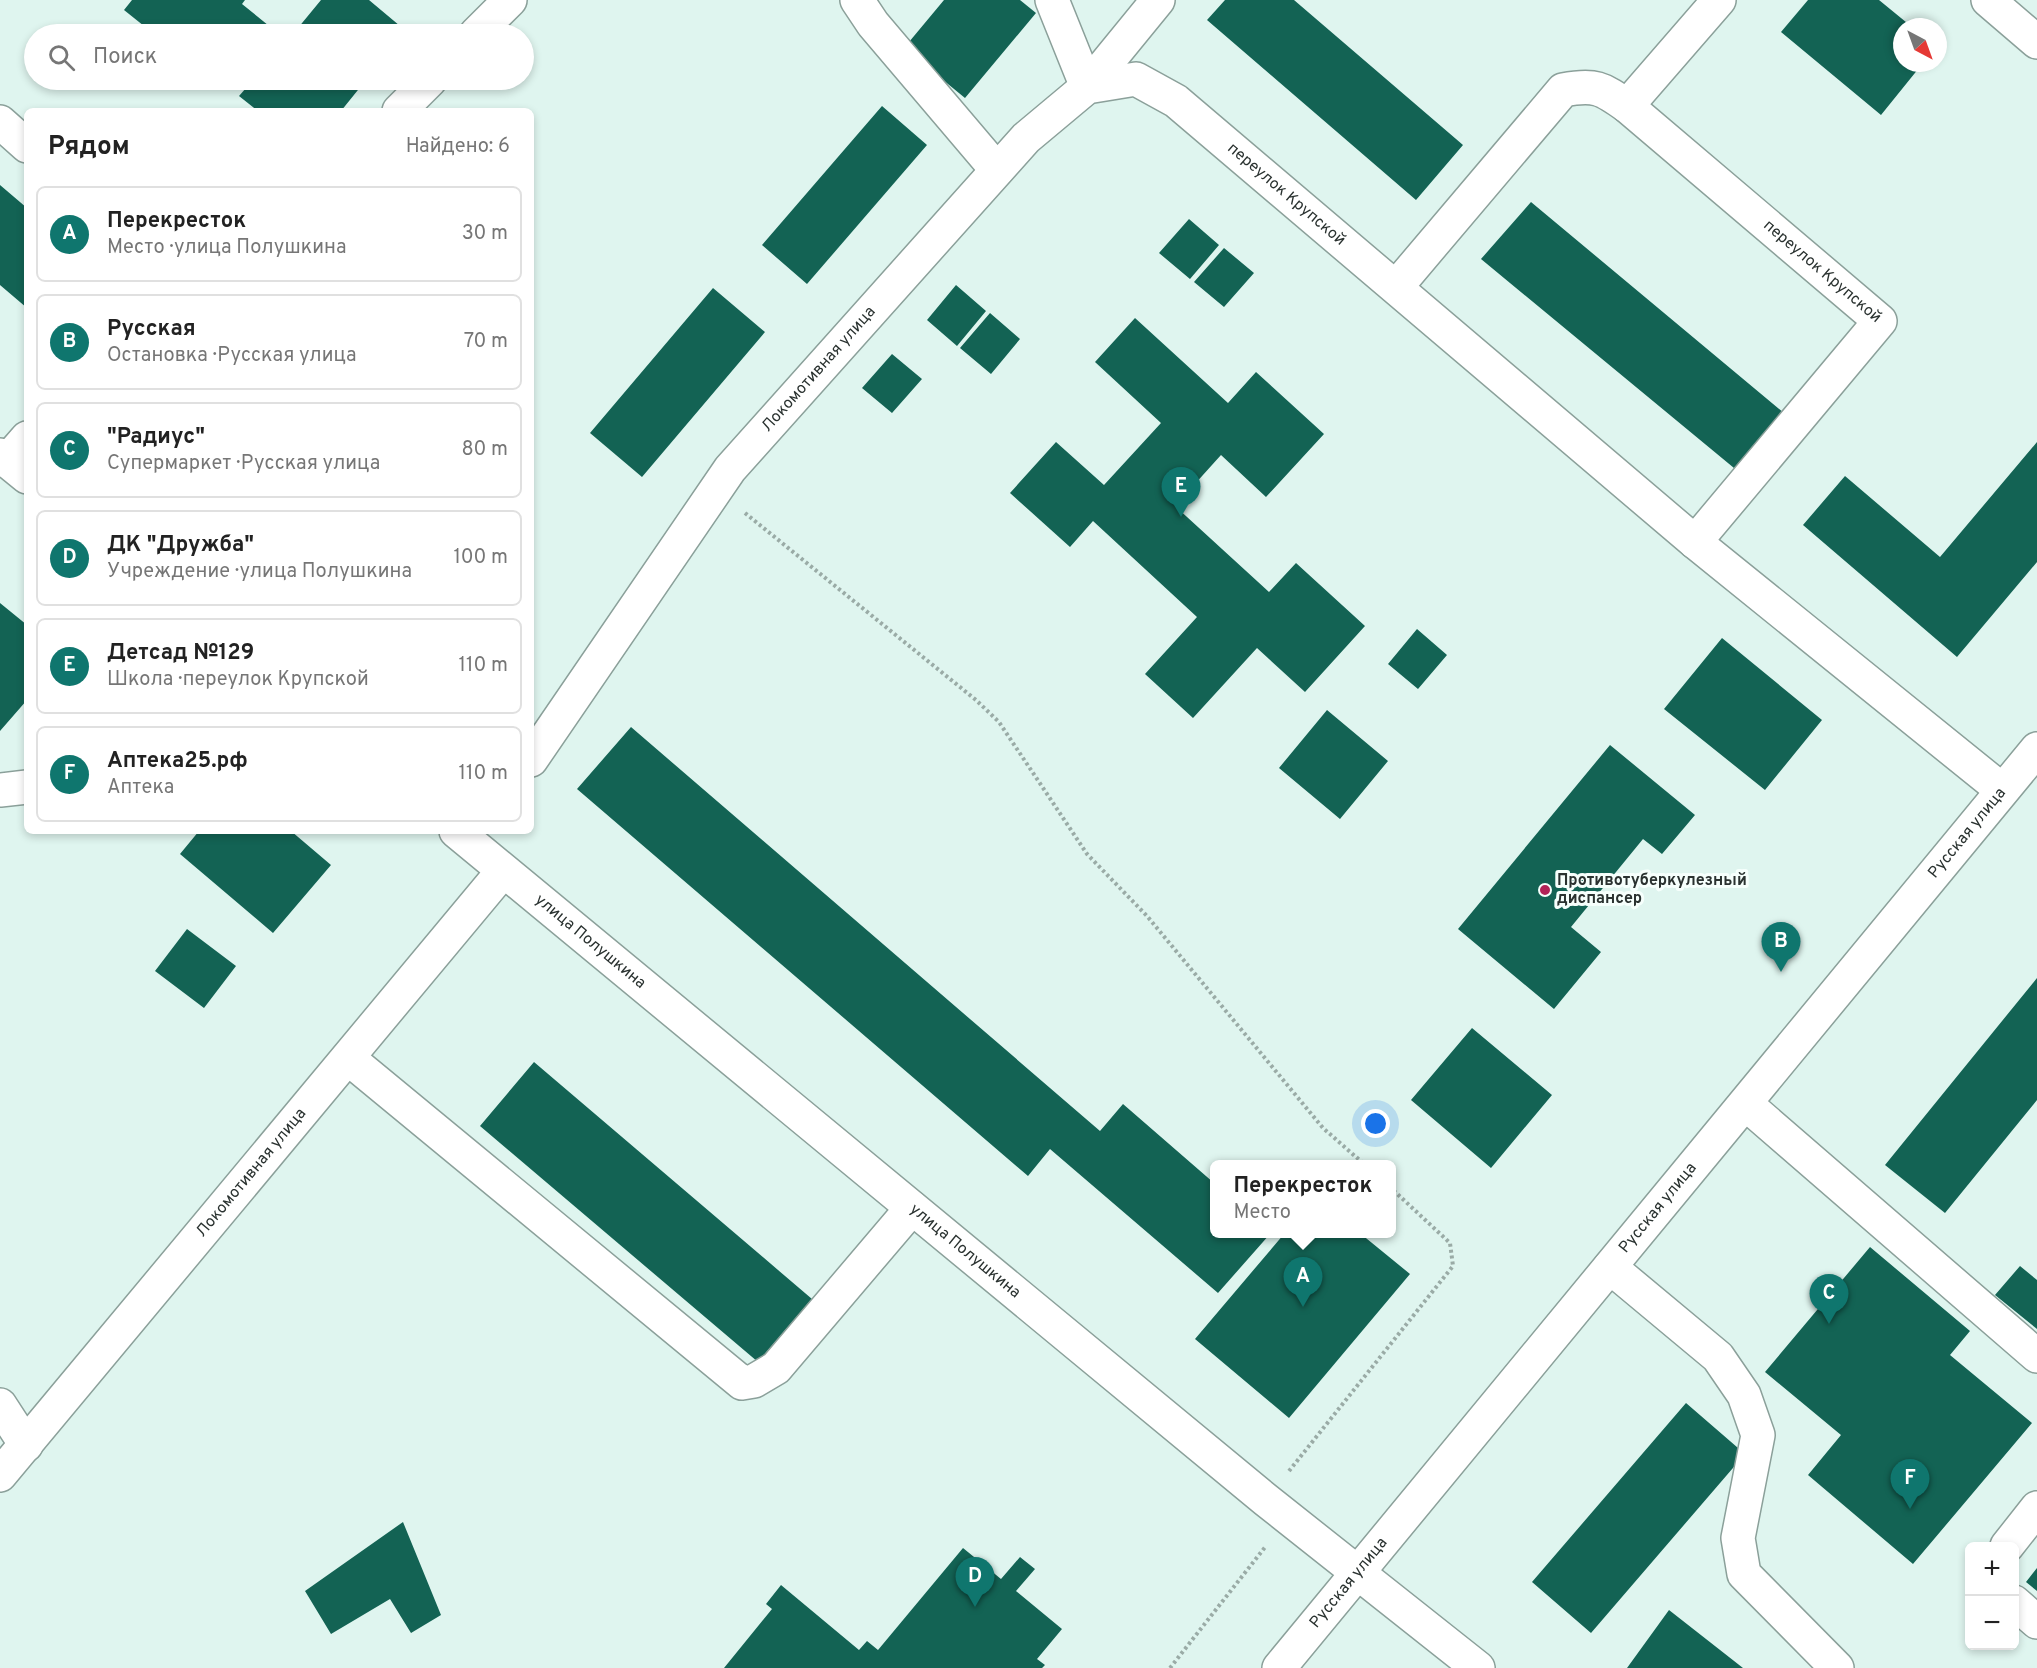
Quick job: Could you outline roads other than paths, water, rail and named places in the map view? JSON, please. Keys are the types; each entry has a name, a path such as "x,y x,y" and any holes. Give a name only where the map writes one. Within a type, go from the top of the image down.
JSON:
{"street":[{"path":"486,24 510,0"},
{"path":"857,0 873,24 998,170"},
{"path":"1052,0 1087,87"},
{"name":"Локомотивная улица","path":"534,756 730,469 1026,138 1087,87 1158,0"},
{"path":"1634,99 1719,0"},
{"path":"1988,0 2037,42"},
{"name":"переулок Крупской","path":"1087,87 1136,79 1176,101 1397,286 1695,542 2002,790"},
{"name":"переулок Крупской","path":"1397,286 1563,90 1581,87 1601,88 1634,99 1880,321 1695,542"},
{"path":"402,108 420,90"},
{"path":"0,122 24,143"},
{"name":"Русская улица","path":"1279,1668 2037,749"},
{"path":"0,790 24,787"},
{"name":"улица Полушкина","path":"474,837 503,871 1277,1509 1478,1668"},
{"name":"Локомотивная улица","path":"0,1475 503,871"},
{"path":"348,1058 742,1383 753,1382 776,1368 912,1208"},
{"path":"1746,1104 2037,1356"},
{"path":"1610,1268 1718,1357 1744,1395 1758,1435 1738,1538 1744,1574 1838,1668"},
{"path":"0,1405 26,1445"},
{"path":"2010,1542 2037,1508"},
{"path":"2019,1606 2037,1622"}],"place":[{"name":"Детсад №129","path":"1181,517"},
{"name":"Противотуберкулезный диспансер","path":"1545,890"},
{"name":"Русская","path":"1781,972"},
{"name":"Перекресток","path":"1303,1307"},
{"name":"\"Радиус\"","path":"1829,1324"},
{"name":"Аптека25.рф","path":"1910,1509"},
{"name":"ДК \"Дружба\"","path":"975,1607"}]}
